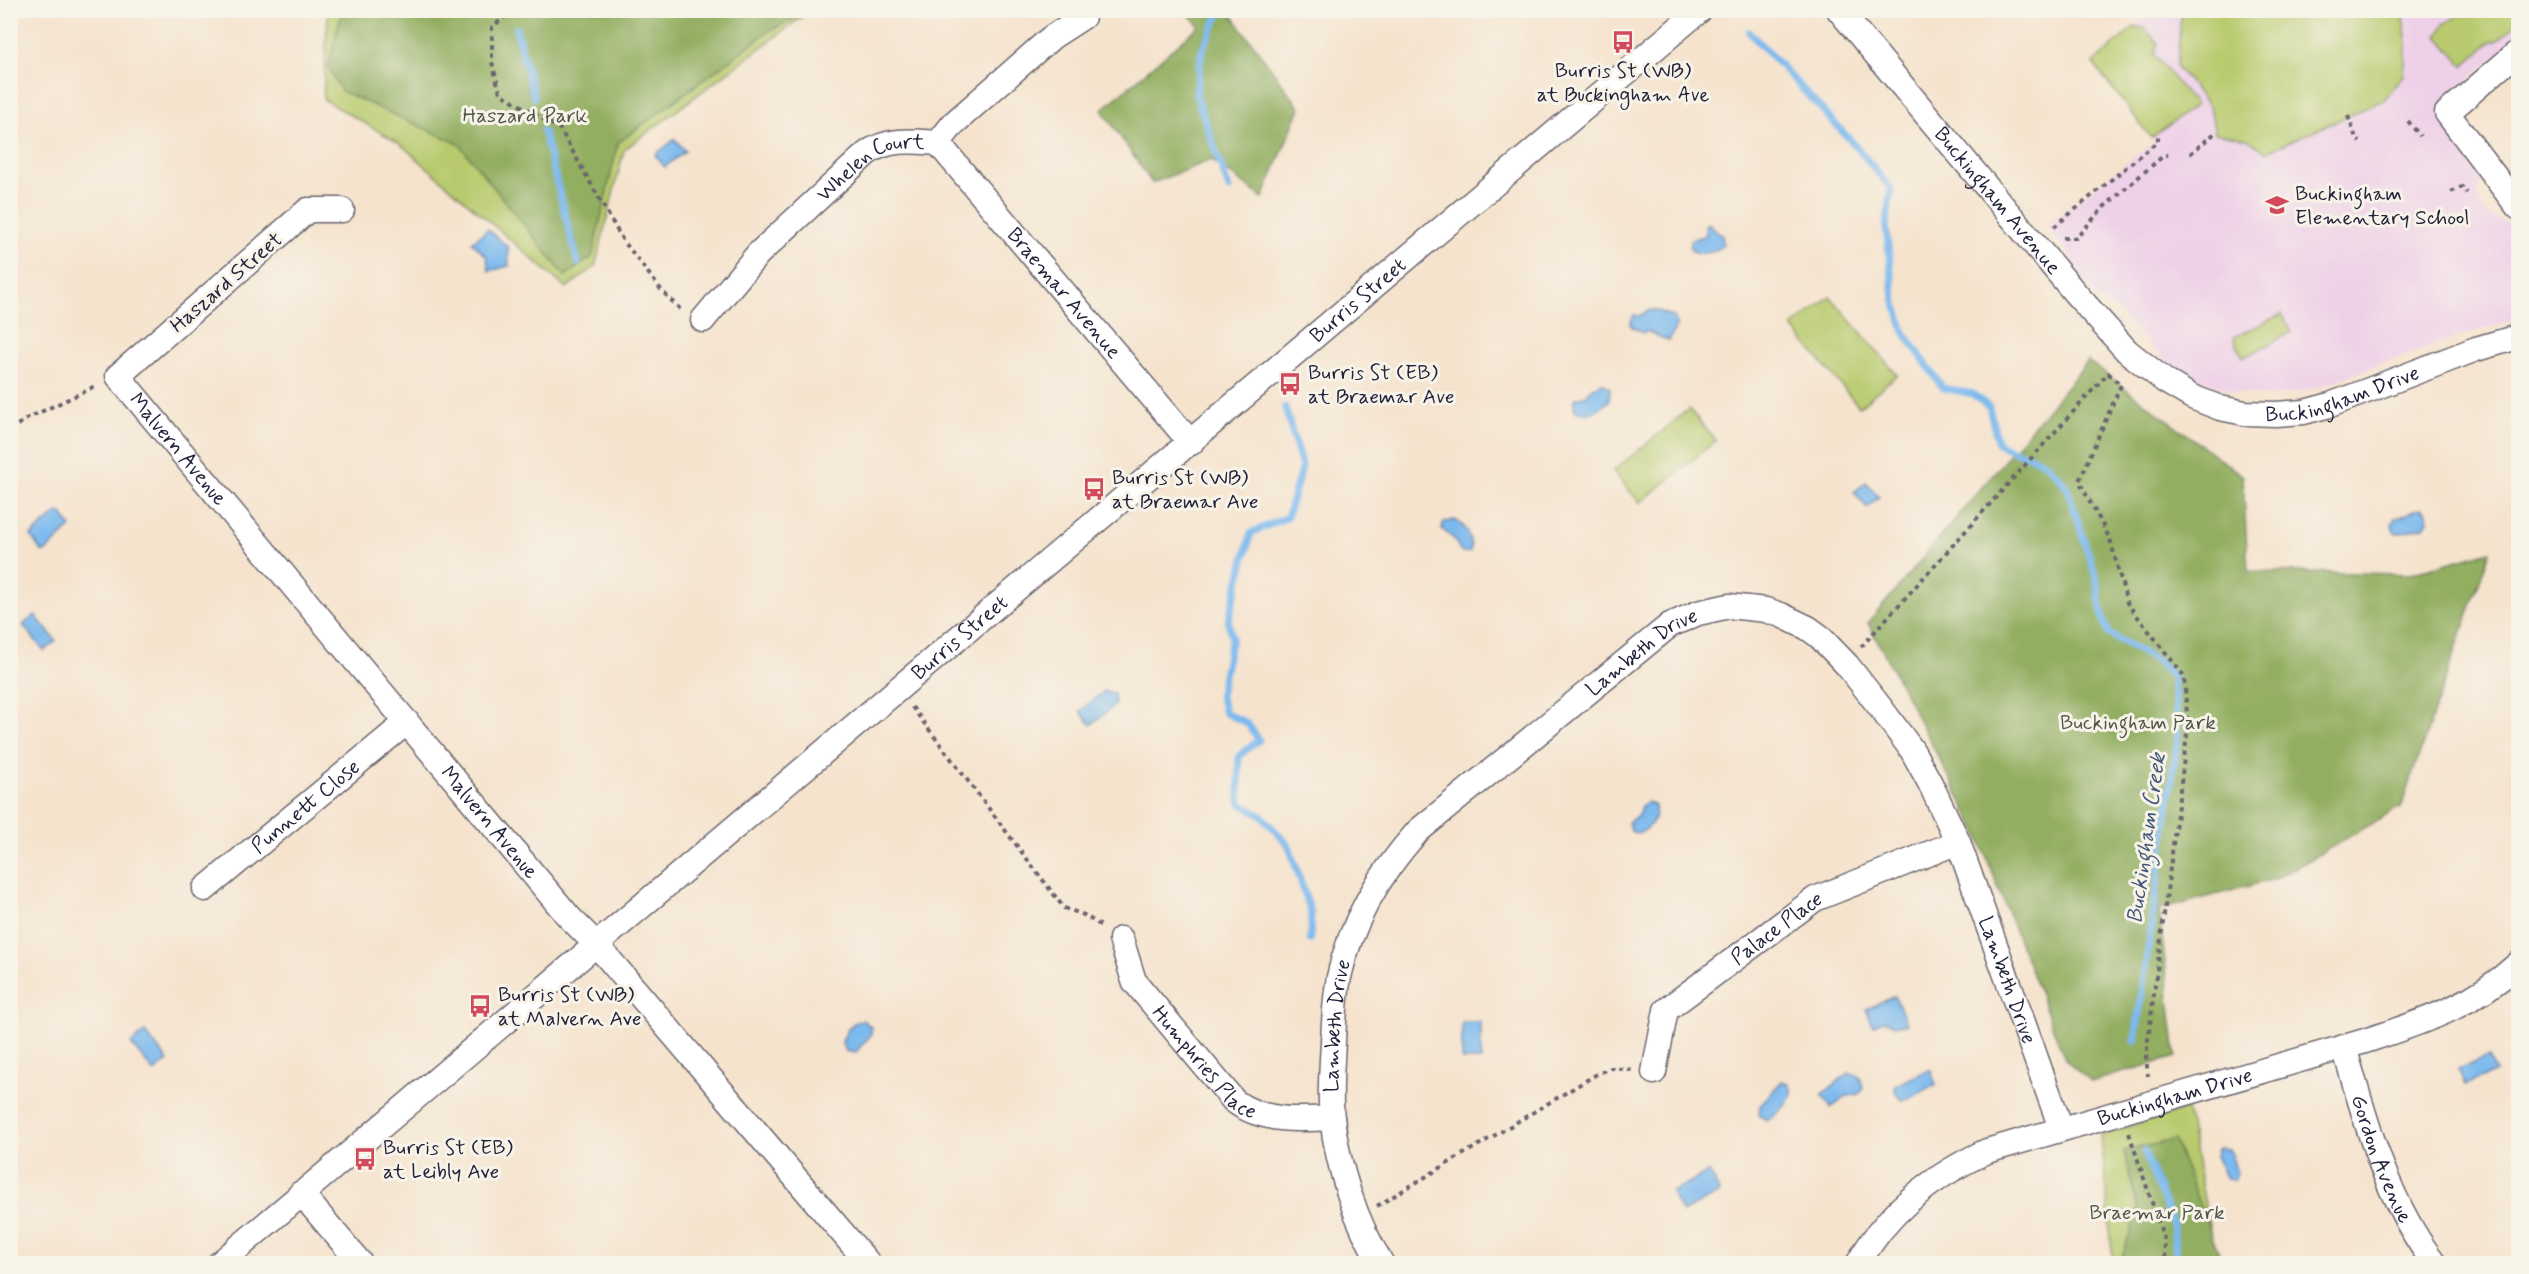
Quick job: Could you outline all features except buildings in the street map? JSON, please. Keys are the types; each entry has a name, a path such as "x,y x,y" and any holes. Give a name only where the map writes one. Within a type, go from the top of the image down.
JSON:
{"street":[{"name":"Burris Street","path":"219,1263 1191,443 1700,10"},
{"name":"Buckingham Avenue","path":"1839,10 2076,294 2127,351 2165,381"},
{"name":"Whelen Court","path":"703,320 765,246 866,154 885,144 898,142 938,143 954,123 1052,37 1083,17"},
{"path":"2513,200 2447,113 2518,52"},
{"name":"Braemar Avenue","path":"938,143 1191,443"},
{"name":"Haszard Street","path":"118,376 308,210 342,210"},
{"name":"Buckingham Drive","path":"2165,381 2192,397 2237,411 2276,414 2304,412 2330,405 2476,349 2518,337"},
{"name":"Malvern Avenue","path":"118,376 569,917 596,944 869,1263"},
{"name":"Lambeth Drive","path":"1382,1263 1363,1228 1353,1202 1332,1118 1331,1085 1339,977 1360,917 1375,887 1393,858 1418,831 1670,625 1713,609 1745,607 1781,615 1808,628 1847,665 1912,750 1958,842 2061,1128"},
{"name":"Punnett Close","path":"205,890 407,722"},
{"name":"Palace Place","path":"1653,1072 1666,1010 1815,899 1958,842"},
{"name":"Humphries Place","path":"1121,939 1134,981 1242,1108 1263,1116 1332,1118"},
{"name":"Buckingham Drive","path":"1858,1263 1883,1227 1918,1192 1939,1177 1987,1151 2344,1047 2451,1011 2490,988 2518,964"},
{"name":"Gordon Avenue","path":"2344,1047 2379,1161 2392,1194 2410,1227 2435,1263"},
{"path":"301,1193 361,1263"}],"path":[{"path":"514,10 492,27 492,62 500,93 560,129 622,239 662,291 690,318 703,320"},
{"path":"2348,116 2356,138 2360,142"},
{"path":"2408,122 2420,136"},
{"path":"2054,227 2158,141 2158,133"},
{"path":"2190,154 2215,133"},
{"path":"2063,238 2076,238 2104,207 2163,156 2168,155"},
{"path":"2451,192 2462,187 2467,193"},
{"path":"1859,648 2127,351"},
{"path":"2108,373 2121,385 2079,481 2110,539 2127,603 2184,676 2188,727 2146,1056 2148,1076"},
{"path":"10,430 28,418 118,376"},
{"path":"910,705 1064,908 1084,915 1121,939"},
{"path":"1372,1209 1597,1074 1611,1068 1653,1072"},
{"path":"2129,1132 2164,1239 2166,1263"}],"shaded area":[{"name":"Buckingham Elementary School","path":"2153,11 2518,11 2518,37 2440,104 2483,172 2478,193 2482,208 2488,215 2508,224 2518,234 2518,319 2450,339 2313,389 2271,396 2235,392 2183,373 2169,364 2115,308 2098,299 2074,269 2069,254 2046,225 2154,142 2093,63"}],"green space":[{"name":"Haszard Park","path":"342,10 809,11 769,31 618,143 592,257 565,276 459,144 341,91 328,67"},
{"path":"1185,10 1229,11 1300,108 1263,198 1211,160 1152,183 1102,110 1199,26"},
{"name":"Haszard Park","path":"328,11 810,11 624,150 595,267 566,288 399,143 323,99"},
{"path":"2181,11 2402,11 2407,43 2404,75 2384,100 2266,152 2247,139 2215,133 2210,108 2177,67"},
{"path":"2466,11 2518,11 2518,22 2463,66 2438,36 2444,24"},
{"path":"2134,27 2144,28 2158,43 2154,55 2196,105 2151,138 2093,63"},
{"path":"1830,296 1897,375 1859,407 1792,327"},
{"path":"2282,314 2292,332 2243,358 2234,337"},
{"name":"Buckingham Park","path":"2088,361 2243,476 2248,571 2408,574 2490,551 2401,807 2278,878 2159,910 2176,1057 2091,1082 2065,1059 1974,825 1868,623"},
{"path":"1689,409 1716,441 1640,503 1613,471"},
{"name":"Braemar Park","path":"2187,1109 2216,1263 2113,1263 2101,1135"},
{"path":"2174,1140 2221,1263 2120,1263 2138,1209 2124,1151"}],"water":[{"path":"675,139 685,151 665,167 655,155"},
{"path":"1709,223 1713,229 1722,234 1723,245 1708,253 1691,250 1690,240 1706,235 1705,225"},
{"path":"488,229 508,247 509,266 489,271 487,257 472,242"},
{"path":"1649,310 1674,317 1677,324 1669,341 1646,331 1644,333 1630,324 1634,315 1639,316"},
{"path":"1603,383 1610,388 1609,401 1589,413 1575,410 1576,398 1587,395 1592,387"},
{"path":"1866,482 1879,497 1867,508 1854,492"},
{"path":"2421,508 2426,511 2429,519 2424,527 2394,532 2392,524 2395,518"},
{"path":"58,512 71,527 45,552 41,551 31,536"},
{"path":"1454,520 1468,533 1470,552 1461,552 1454,539 1442,529 1443,523"},
{"path":"35,615 56,641 44,651 23,625"},
{"path":"1104,691 1114,694 1115,705 1091,725 1080,711"},
{"path":"1648,802 1655,806 1652,822 1640,833 1632,832 1628,822 1638,816 1641,806"},
{"path":"1895,996 1907,1024 1895,1025 1882,1021 1873,1026 1866,1009"},
{"path":"863,1020 871,1027 871,1035 855,1053 846,1051 842,1043 847,1031 855,1022"},
{"path":"1462,1022 1481,1022 1481,1060 1462,1060"},
{"path":"145,1032 168,1061 154,1072 131,1044"},
{"path":"2489,1057 2495,1072 2465,1085 2458,1069"},
{"path":"1931,1070 1936,1085 1902,1100 1895,1091 1896,1085"},
{"path":"1848,1073 1859,1077 1863,1089 1859,1094 1847,1096 1831,1108 1822,1095"},
{"path":"1782,1081 1791,1089 1788,1101 1778,1113 1767,1120 1759,1116 1760,1105"},
{"path":"2221,1147 2230,1151 2237,1173 2234,1180 2226,1179 2215,1156 2217,1149"},
{"path":"1709,1172 1720,1193 1682,1213 1671,1192"}],"waterway":[{"path":"1221,10 1202,50 1196,95 1229,189"},
{"path":"516,29 534,97"},
{"name":"Buckingham Creek","path":"1749,32 1855,145 1891,189 1886,227 1894,298 1904,332 1943,388 1973,394 1989,407 1998,444 2044,462 2059,476 2067,488 2096,577 2103,619 2109,634 2159,662 2173,677 2178,737 2135,1041"},
{"path":"543,131 578,263"},
{"path":"1285,407 1302,467 1287,517 1251,533 1228,622 1232,637 1220,694 1225,713 1247,723 1259,740 1239,756 1241,804 1262,816 1289,846 1311,913 1310,940"},
{"path":"2144,1151 2173,1225 2177,1264"}],"place":[{"name":"Burris St (WB) at Buckingham Ave","path":"1623,42"},
{"name":"Buckingham Elementary School","path":"2277,205"},
{"name":"Burris St (EB) at Braemar Ave","path":"1290,384"},
{"name":"Burris St (WB) at Braemar Ave","path":"1094,489"},
{"name":"Burris St (WB) at Malvern Ave","path":"480,1006"},
{"name":"Burris St (EB) at Leibly Ave","path":"365,1159"}]}
